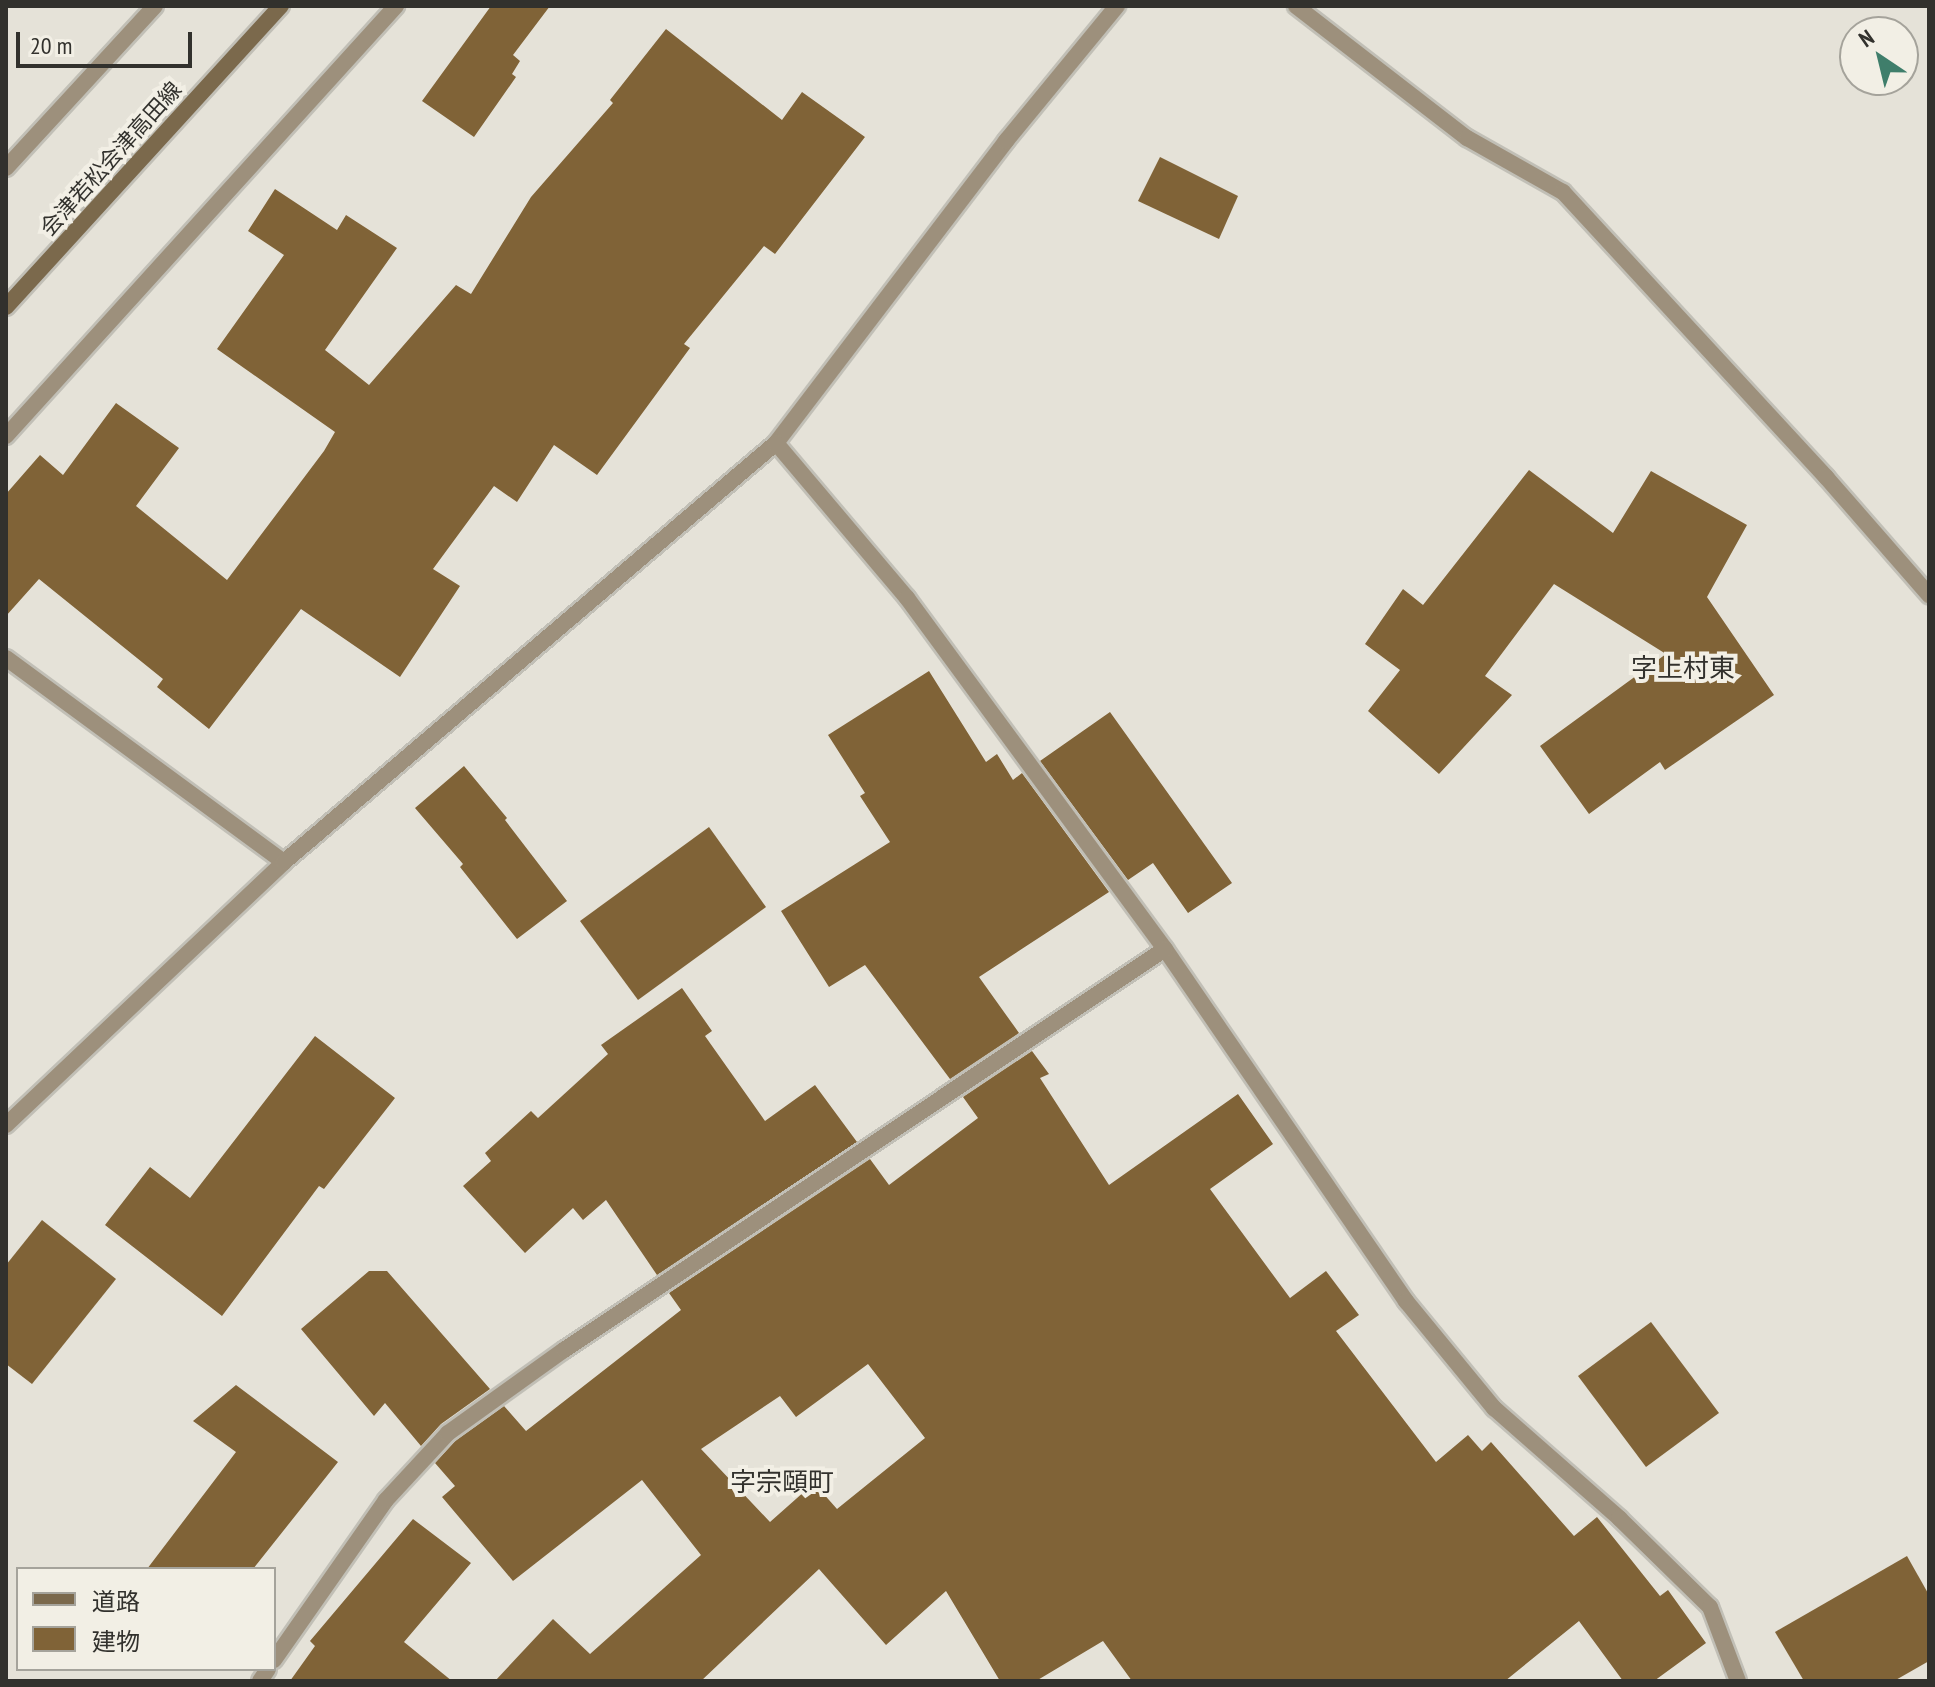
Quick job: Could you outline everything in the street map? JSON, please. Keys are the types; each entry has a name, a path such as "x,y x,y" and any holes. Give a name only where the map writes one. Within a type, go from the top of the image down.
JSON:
{"main road":[{"name":"会津若松会津高田線","path":"6,307 281,6"}],"street":[{"path":"6,168 155,6"},
{"path":"6,436 396,6"},
{"path":"6,1125 284,862 776,443 1006,141 1117,6"},
{"path":"1296,6 1467,138 1563,192 1826,477 1929,595"},
{"path":"776,443 907,598 1165,949 1406,1301 1494,1408 1619,1518 1710,1607 1738,1681"},
{"path":"6,658 284,862"},
{"path":"276,1657 386,1500 448,1433 564,1350 1165,949"}],"building":[{"path":"491,6 550,6 513,55 520,61 512,74 516,77 474,137 422,101"},
{"path":"666,29 782,120 802,92 865,137 775,254 764,246 684,344 690,348 597,475 554,445 517,502 494,486 433,569 460,586 400,677 301,609 209,729 157,687 163,679 39,579 6,616 6,494 40,455 63,475 116,403 179,448 136,506 227,580 324,451 335,432 217,349 284,255 248,231 275,189 337,230 346,215 397,248 325,350 369,385 456,285 471,294 531,197 613,103 610,100"},
{"path":"1160,157 1238,196 1219,239 1138,201"},
{"path":"1529,470 1613,533 1651,471 1747,525 1707,597 1774,695 1665,770 1660,762 1589,814 1540,746 1666,654 1554,584 1485,676 1512,695 1439,774 1368,711 1400,670 1365,644 1403,589 1423,605"},
{"path":"929,671 986,762 997,754 1013,780 1022,773 1109,892 979,977 1019,1033 950,1079 865,965 829,987 781,911 890,842 860,796 865,793 828,735"},
{"path":"1110,712 1232,883 1188,913 1153,863 1128,880 1040,761"},
{"path":"464,766 507,818 505,820 567,901 517,939 460,867 463,864 415,808"},
{"path":"709,827 766,907 638,1000 580,921"},
{"path":"682,988 712,1031 705,1036 765,1121 815,1085 857,1142 657,1275 606,1200 583,1220 573,1208 525,1253 463,1186 491,1161 485,1153 531,1111 538,1118 608,1054 601,1045"},
{"path":"315,1036 395,1098 324,1189 319,1186 222,1316 105,1225 150,1167 190,1198"},
{"path":"1032,1051 1049,1074 1040,1078 1109,1185 1238,1094 1273,1144 1210,1189 1290,1298 1326,1271 1359,1315 1336,1331 1436,1462 1468,1435 1482,1451 1491,1442 1574,1536 1597,1517 1660,1596 1668,1590 1706,1643 1654,1681 1623,1681 1579,1621 1505,1681 1132,1681 1103,1641 1036,1681 1000,1681 946,1591 886,1645 819,1569 701,1681 495,1681 553,1619 590,1654 701,1555 642,1480 513,1581 442,1497 455,1486 435,1463 455,1441 504,1406 526,1431 681,1310 669,1293 870,1159 889,1185 978,1118 963,1097","holes":["868,1364 925,1438 837,1509 814,1483 770,1522 701,1449 780,1396 796,1417"]},
{"path":"42,1220 116,1279 32,1384 6,1364 6,1265"},
{"path":"369,1271 387,1271 490,1389 441,1424 421,1446 385,1403 374,1416 301,1329"},
{"path":"1651,1322 1719,1413 1646,1467 1578,1376"},
{"path":"236,1385 338,1462 255,1567 149,1567 236,1452 193,1421"},
{"path":"413,1519 471,1563 404,1642 452,1681 290,1681 315,1646 310,1641"},
{"path":"1907,1556 1929,1595 1929,1661 1894,1681 1804,1681 1775,1632"}],"district":[{"name":"字上村東","path":"1683,668"},
{"name":"字宗頤町","path":"782,1482"}]}
